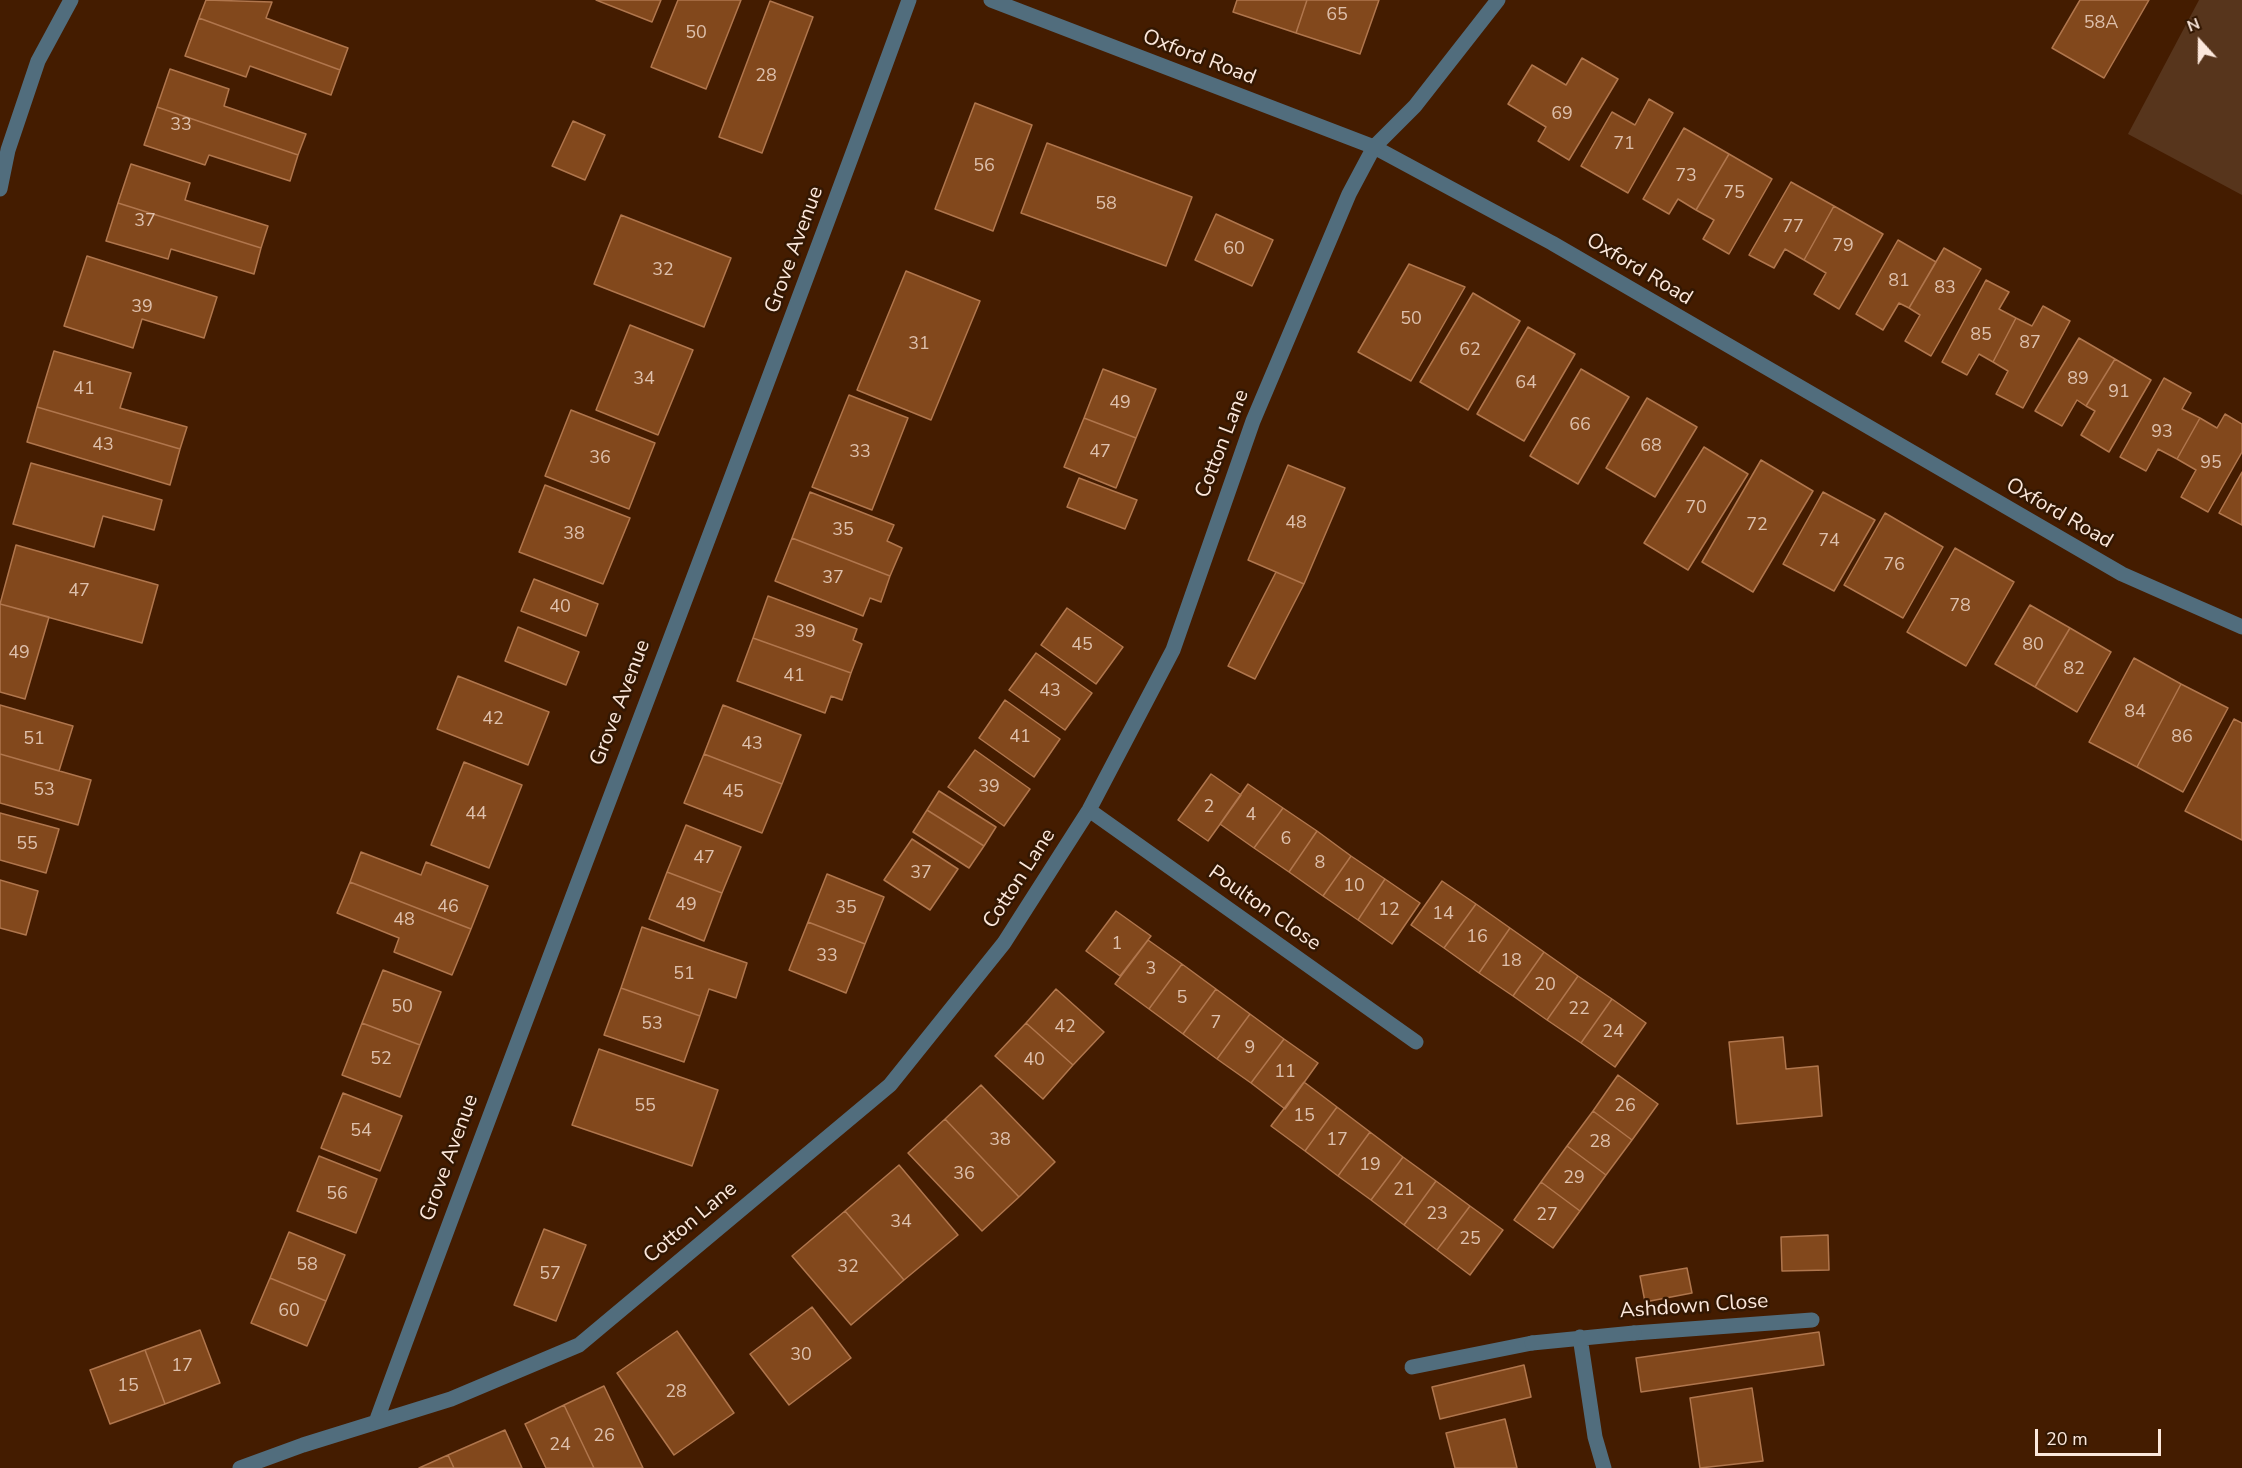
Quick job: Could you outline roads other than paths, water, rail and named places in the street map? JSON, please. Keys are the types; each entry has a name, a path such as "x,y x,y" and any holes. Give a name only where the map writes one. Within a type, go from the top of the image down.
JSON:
{"street":[{"path":"0,189 8,150 38,61 71,0"},
{"name":"Grove Avenue","path":"376,1422 509,1060 800,299 909,0"},
{"name":"Oxford Road","path":"991,0 1374,147 1552,243 2122,574 2242,627"},
{"name":"Cotton Lane","path":"240,1468 451,1399 579,1345 890,1085 1004,943 1089,810 1173,650 1253,421 1349,194 1374,147 1415,106 1498,0"},
{"name":"Poulton Close","path":"1089,810 1416,1042"},
{"name":"Ashdown Close","path":"1412,1366 1532,1343 1580,1337 1812,1320"},
{"path":"1580,1337 1595,1437 1604,1468"}]}
